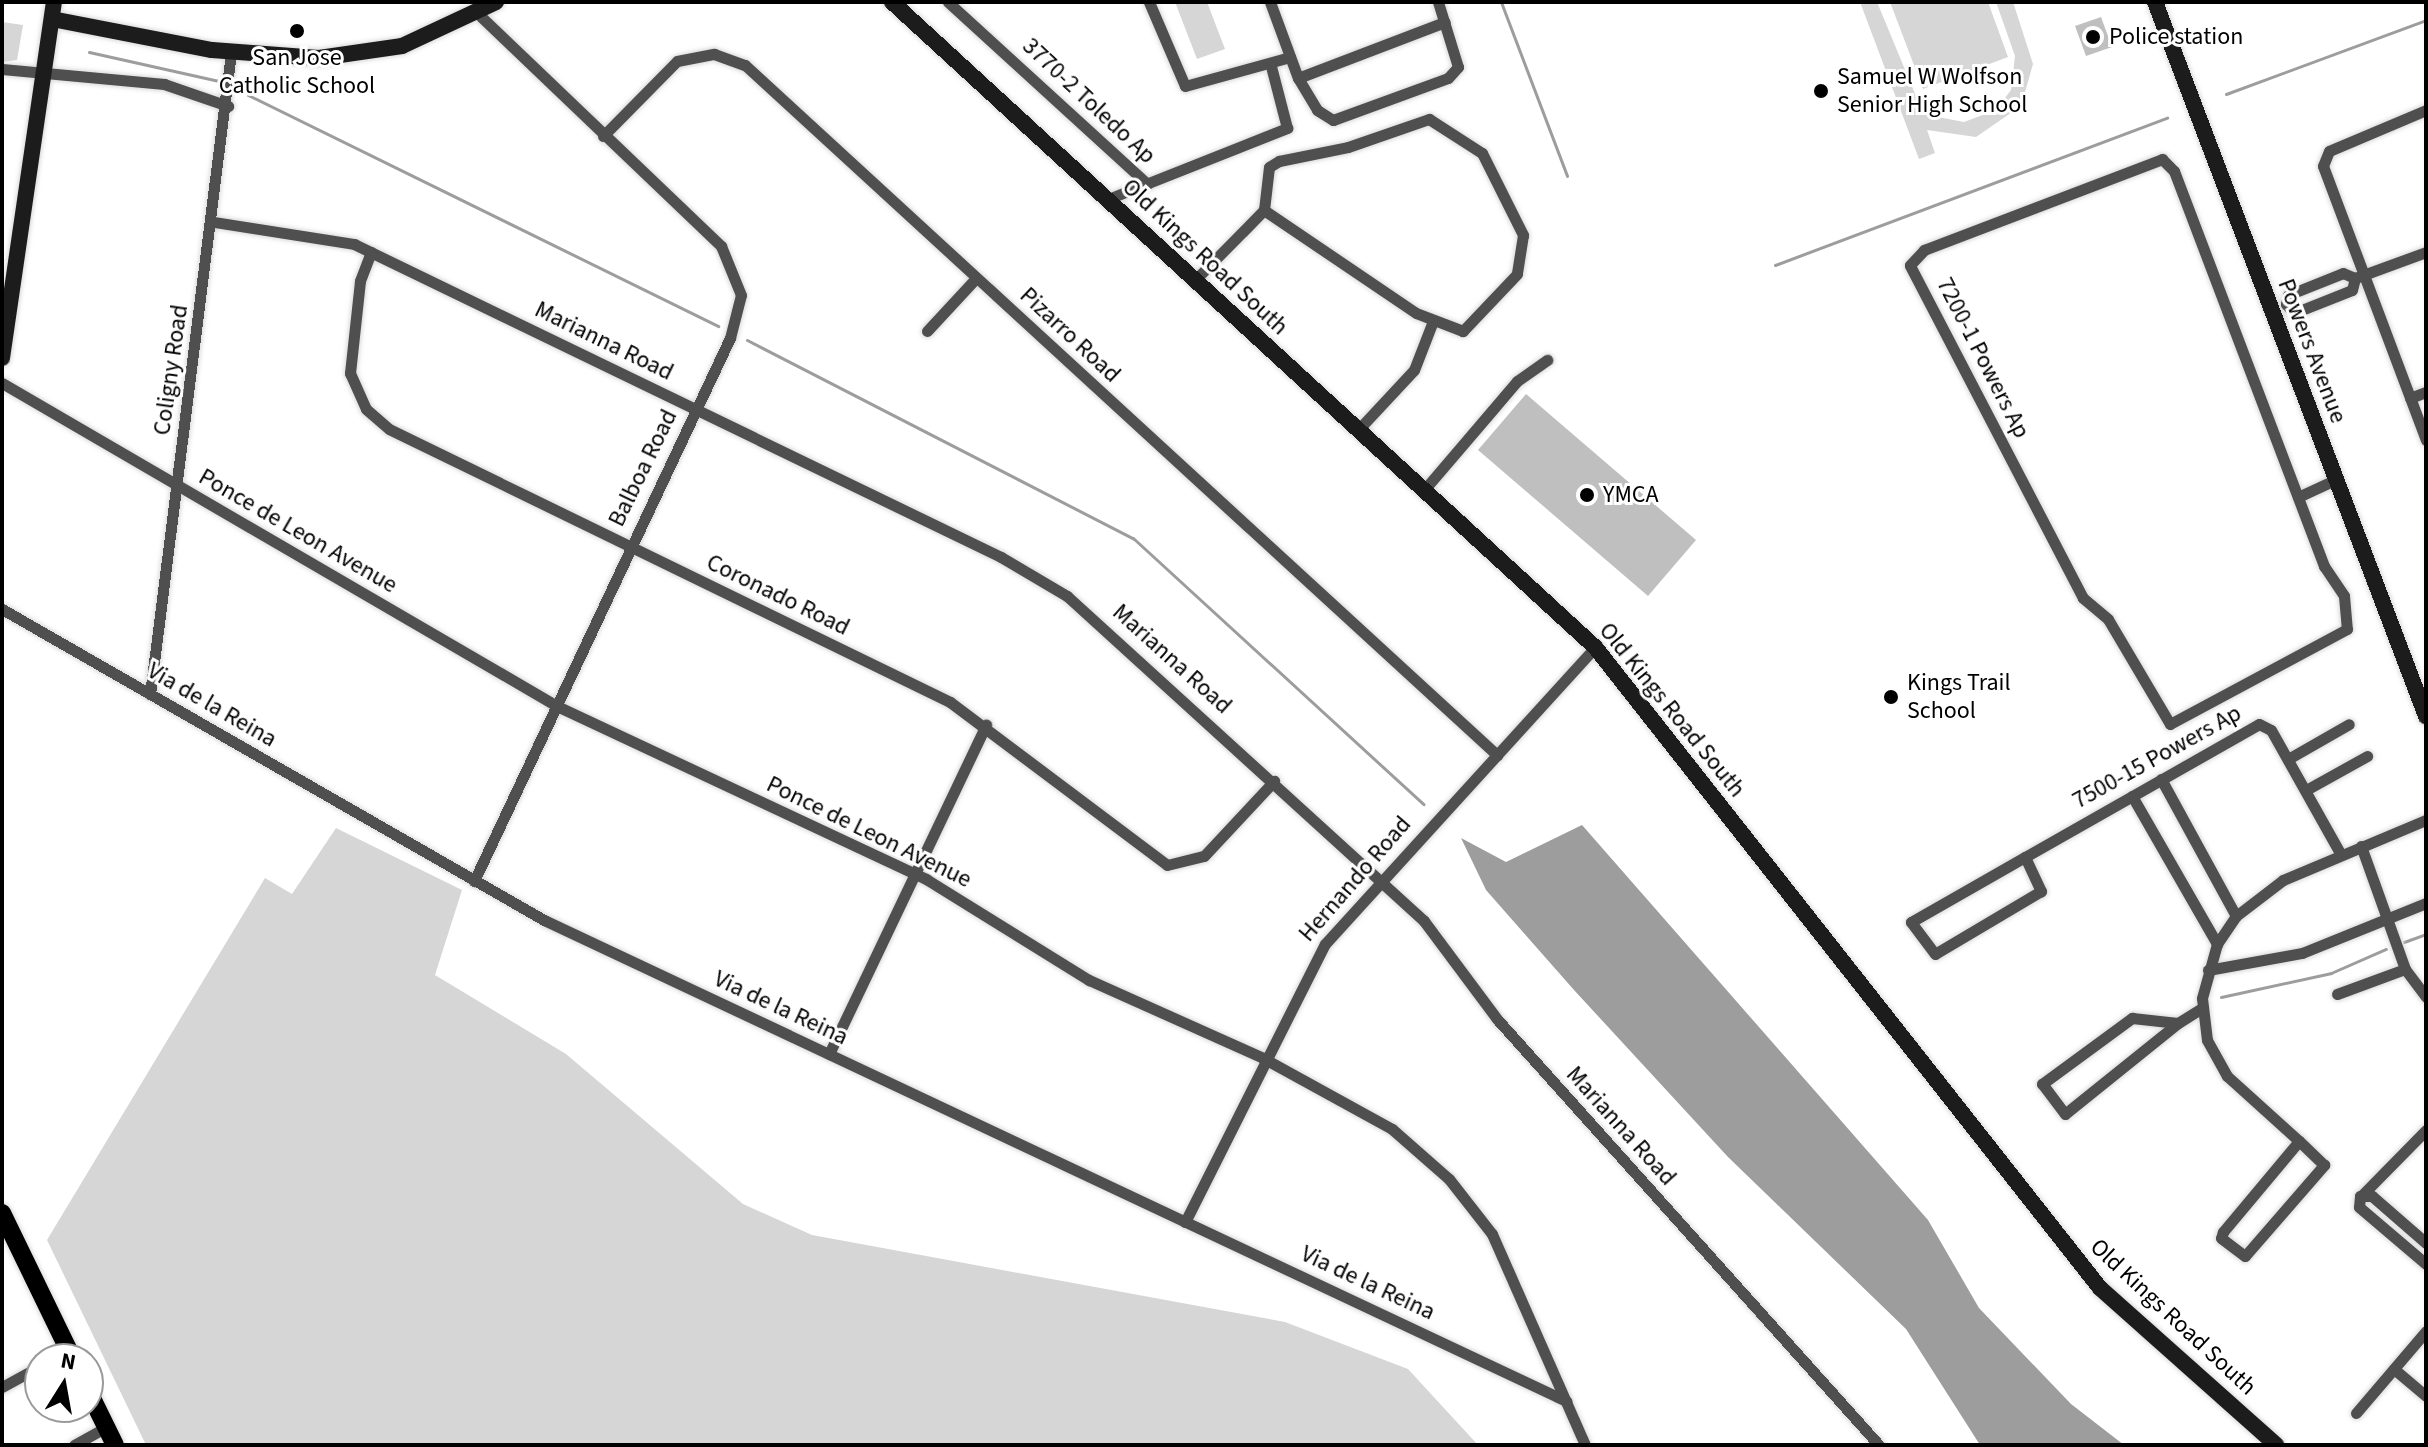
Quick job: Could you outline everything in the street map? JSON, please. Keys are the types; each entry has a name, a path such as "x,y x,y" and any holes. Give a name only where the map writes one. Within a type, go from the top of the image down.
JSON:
{"main road":[{"path":"2,1213 59,1343"},
{"path":"104,1423 115,1445"}],"street":[{"path":"2,358 54,2"},
{"path":"52,19 231,53 362,55 479,15 496,2"},
{"name":"Old Kings Road South","path":"892,2 1595,647 2092,1278 2276,1445"},
{"name":"3770-2 Toledo Ap","path":"948,2 1147,184 1287,128 1271,66"},
{"path":"1149,2 1185,86 1271,66 1290,57"},
{"path":"1270,2 1298,78 1317,110 1346,118 1448,78 1459,59 1438,2"},
{"name":"Powers Avenue","path":"2155,2 2279,307 2335,480 2426,716"},
{"name":"Balboa Road","path":"474,881 739,313 740,282 721,246 479,15"},
{"path":"1298,78 1445,22"},
{"name":"Coligny Road","path":"150,694 214,222 231,53"},
{"name":"Pizarro Road","path":"603,136 677,61 699,54 736,60 1497,755"},
{"path":"2,69 164,84 228,106"},
{"path":"2426,110 2325,156 2358,276 2426,440"},
{"path":"1195,280 1264,210 1269,167 1279,161 1348,147 1429,119 1461,136 1494,170 1520,224 1520,262 1475,325 1463,331 1433,321 1264,210"},
{"name":"7200-1 Powers Ap","path":"2162,159 2174,171 2298,497 2324,566 2344,596 2347,629 2170,724 2108,619 2083,598 1910,265 1924,250 2162,159"},
{"path":"1108,199 1147,184"},
{"name":"Marianna Road","path":"214,222 340,240 371,252 1048,584 1122,640 1382,880 1879,1445"},
{"name":"Coronado Road","path":"371,252 349,360 366,409 389,429 986,725 1167,865 1204,856 1274,781"},
{"path":"2358,276 2352,290 2294,313 2279,307 2288,295 2343,273 2358,276 2426,252"},
{"path":"927,331 976,278"},
{"path":"1358,430 1414,370 1433,321"},
{"path":"1424,490 1517,381 1547,360"},
{"name":"Ponce de Leon Avenue","path":"2,383 557,706 915,874 1126,1000 1263,1058 1392,1129 1468,1200 1507,1258 1585,1445"},
{"path":"2410,398 2426,392"},
{"path":"2298,497 2335,480"},
{"name":"Via de la Reina","path":"2,609 474,881 829,1054 1566,1401"},
{"name":"Hernando Road","path":"1185,1222 1263,1058 1318,954 1595,647"},
{"name":"7500-15 Powers Ap","path":"2025,857 2041,891 1935,954 1911,922 2161,779 2259,724 2271,730 2340,853"},
{"path":"2288,759 2349,724"},
{"path":"829,1054 986,725"},
{"path":"2306,790 2367,756"},
{"path":"2161,779 2236,916"},
{"path":"2132,796 2217,944"},
{"path":"2299,1141 2223,1232 2232,1247 2255,1253 2324,1165 2299,1141 2227,1076 2207,1040 2202,1008 2208,970 2217,944 2236,916 2283,880 2340,853 2426,820"},
{"path":"2361,846 2405,969 2426,997"},
{"path":"2208,970 2302,953 2426,903"},
{"path":"2337,994 2405,969"},
{"path":"2178,1023 2124,1020 2042,1084 2065,1114 2178,1023 2202,1008"},
{"path":"2426,1130 2363,1194 2359,1207 2426,1264"},
{"path":"2363,1194 2426,1243"},
{"path":"2356,1413 2426,1331"},
{"path":"2394,1369 2426,1396"},
{"path":"2,1387 24,1375"},
{"path":"74,1445 106,1427"}],"shaded area":[{"path":"1175,2 1207,2 1225,49 1197,59"},
{"path":"1860,2 1877,2 1918,101 1938,117 1964,122 1996,110 2011,90 2015,56 1996,2 2013,2 2033,64 2021,106 1976,137 1927,130 1935,153 1919,159"},
{"path":"1890,2 1988,2 2008,57 1923,89"},
{"path":"2,22 23,25 17,60 3,62"},
{"path":"1582,825 1928,1220 1979,1308 2071,1404 2124,1445 1980,1445 1906,1329 1728,1157 1574,990 1486,890 1461,838 1506,862"},
{"path":"336,828 462,890 435,975 566,1054 743,1204 812,1235 1285,1322 1408,1369 1478,1445 146,1445 104,1358 104,1343 97,1343 47,1240 265,878 292,894"}],"building":[{"name":"Police station","path":"2101,17 2112,47 2086,56 2075,26"},
{"name":"YMCA","path":"1526,394 1696,540 1648,596 1478,450"}],"waterway":[{"path":"1501,2 1567,176"},
{"path":"2226,94 2426,20"},
{"path":"89,52 219,81"},
{"path":"248,95 718,326"},
{"path":"1775,265 2167,118"},
{"path":"747,340 1133,538 1423,804"},
{"path":"2404,942 2426,934"},
{"path":"2221,997 2331,973 2386,949"}],"place":[{"name":"San Jose Catholic School","path":"297,31"},
{"name":"Police station","path":"2093,37"},
{"name":"Samuel W Wolfson Senior High School","path":"1821,91"},
{"name":"YMCA","path":"1587,495"},
{"name":"Kings Trail School","path":"1891,697"}]}
